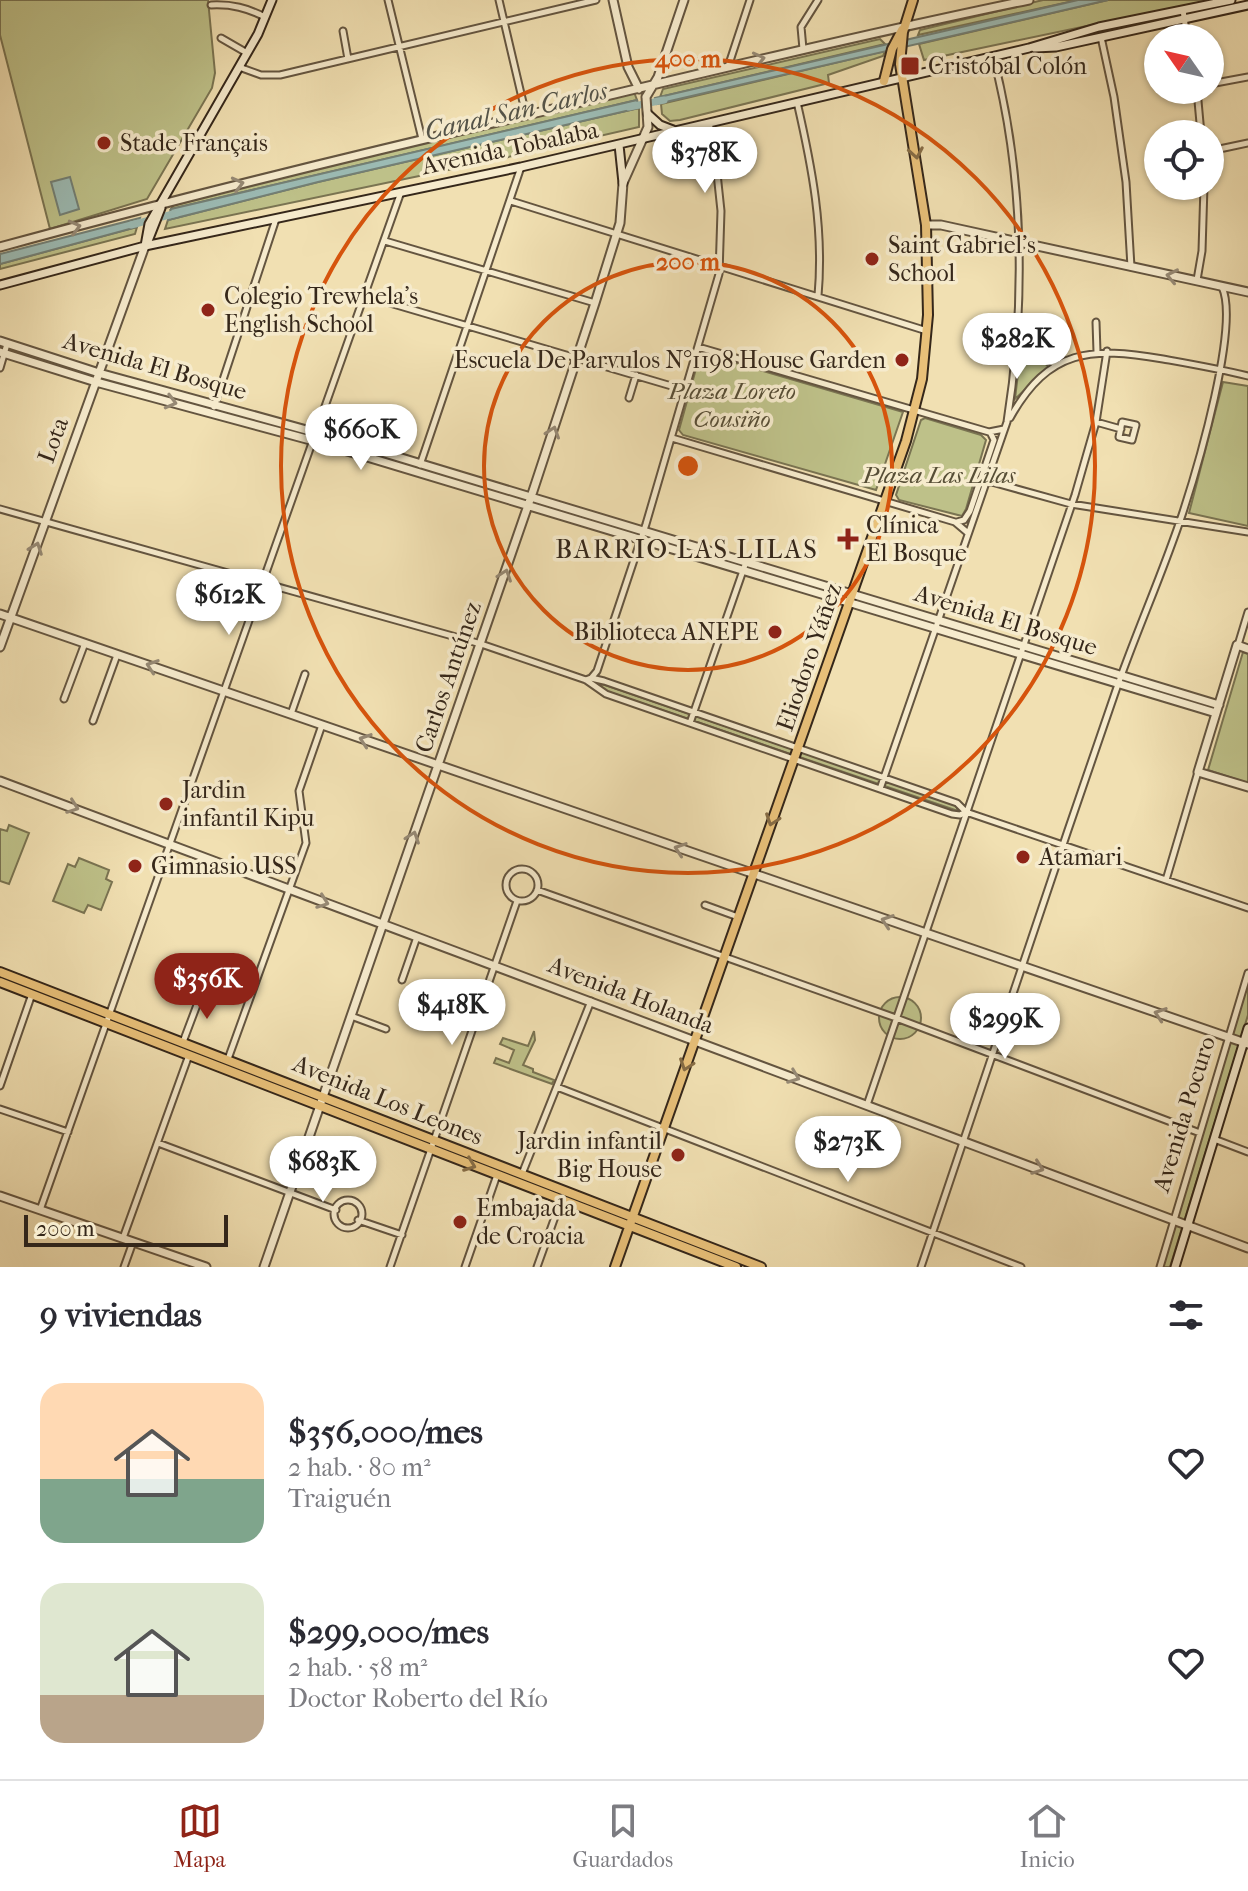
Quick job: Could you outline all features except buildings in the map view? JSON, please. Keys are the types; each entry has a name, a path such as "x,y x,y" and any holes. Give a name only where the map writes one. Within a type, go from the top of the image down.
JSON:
{"main road":[{"path":"884,81 890,55 913,0"},
{"name":"Eliodoro Yáñez","path":"615,1267 915,411 927,331 926,225 901,77 902,31"},
{"name":"Avenida Los Leones","path":"0,972 189,1055 432,1150 561,1200 761,1267"},
{"name":"Avenida Los Leones","path":"0,982 183,1042 323,1095 522,1174 736,1267"}],"street":[{"name":"Lota","path":"0,647 155,218 266,18 272,0"},
{"path":"388,0 422,139"},
{"path":"499,0 526,115"},
{"path":"238,67 254,74 274,76 596,0"},
{"path":"613,0 628,67 660,125 675,131"},
{"path":"647,104 684,0"},
{"path":"728,67 750,0"},
{"path":"803,49 801,27 818,0"},
{"path":"0,247 163,202 422,139 803,49 902,31 1029,0"},
{"name":"Avenida Tobalaba","path":"1029,48 1056,47 1101,37 1231,0"},
{"path":"211,5 230,4 266,18"},
{"name":"Avenida Tobalaba","path":"0,285 145,246 619,145 1029,48 1099,27 1248,5"},
{"path":"1183,14 1185,24"},
{"path":"343,31 348,59"},
{"path":"1101,37 1114,97 1126,182 1131,268"},
{"path":"221,38 247,53"},
{"path":"993,56 1015,174 1018,333 1006,425"},
{"path":"1224,81 1248,77"},
{"path":"797,102 818,199 818,296"},
{"name":"Carlos Antúnez","path":"264,1267 530,502 617,234 623,183 648,127 647,104"},
{"path":"589,679 597,671 642,536 720,266 721,211 709,123"},
{"path":"1224,148 1248,143"},
{"path":"619,145 623,183"},
{"path":"419,468 521,167"},
{"path":"40,1210 401,192"},
{"path":"1197,281 1203,240 1204,200"},
{"path":"511,201 927,331"},
{"path":"212,414 276,218"},
{"path":"926,225 941,225 1248,292"},
{"path":"385,241 595,303"},
{"path":"921,1267 1119,680 1180,520 1220,369 1226,324 1226,297 1222,287"},
{"path":"366,296 685,390"},
{"path":"1096,322 1097,352"},
{"path":"1018,333 1037,353 1056,365"},
{"path":"0,368 3,342"},
{"name":"Avenida El Bosque","path":"3,342 1218,709"},
{"path":"698,347 989,432 1006,425"},
{"path":"867,1105 1071,504 1096,422 1107,351"},
{"path":"955,522 964,520 969,514 1006,425 1032,386 1056,365 1107,351 1248,376"},
{"name":"Avenida El Bosque","path":"2,353 212,414 316,437"},
{"path":"629,398 636,375"},
{"path":"1096,422 1121,429"},
{"path":"880,789 968,533 994,440 989,432"},
{"path":"672,438 955,522 968,533"},
{"path":"983,480 1071,504 1248,532"},
{"path":"0,509 481,644 694,711 885,776 957,803 966,812 1248,908"},
{"path":"690,724 744,566"},
{"path":"1166,880 1248,612"},
{"path":"0,614 1246,1043"},
{"path":"64,699 85,643"},
{"path":"1237,645 1248,649"},
{"path":"93,721 118,654"},
{"path":"291,714 305,674"},
{"path":"589,679 602,693 952,814 966,812"},
{"path":"228,1059 306,843 299,791 322,725"},
{"path":"1198,772 1248,787"},
{"name":"Avenida Holanda","path":"0,781 1248,1248"},
{"path":"514,872 529,872 536,879 537,890 531,898 517,901 509,895 506,885 514,872"},
{"path":"537,890 896,1018 1200,1133"},
{"path":"390,1267 517,901"},
{"path":"705,905 738,917"},
{"path":"402,980 417,936"},
{"name":"Avenida Pocuro","path":"1160,1267 1248,973"},
{"path":"183,1042 203,989"},
{"path":"0,1086 32,994"},
{"path":"522,1174 591,1001"},
{"path":"351,1016 386,1029"},
{"name":"Avenida Pocuro","path":"1175,1267 1246,1043 1248,1028"},
{"path":"123,1238 189,1055"},
{"path":"557,1087 1021,1267"},
{"path":"0,1109 68,1132"},
{"path":"1214,1139 1248,1152"},
{"path":"157,1143 336,1210"},
{"path":"465,1267 497,1175"},
{"path":"0,1196 206,1267"},
{"path":"343,1200 358,1203 361,1210 358,1220 352,1229 338,1225 334,1220 343,1200"},
{"path":"537,1267 561,1200"},
{"path":"358,1220 402,1235"},
{"path":"124,1267 133,1242"},
{"path":"709,1267 715,1259"}],"green space":[{"name":"Stade Français","path":"0,0 208,0 215,73 212,88 147,199 50,229 0,35"},
{"path":"1043,0 1078,0 918,35 920,30"},
{"path":"1108,0 1211,0 924,60 919,44"},
{"path":"880,39 885,44 660,97 663,89"},
{"path":"885,51 883,56 828,75 829,83 680,120 670,121 662,114 661,104"},
{"path":"634,92 637,100 171,209 175,203 232,187"},
{"path":"639,108 639,127 165,229 168,220"},
{"path":"137,227 135,234 0,269 0,264"},
{"path":"0,345 236,415 112,383 0,349"},
{"path":"1021,348 1026,348 1049,367 1015,399"},
{"name":"Plaza Loreto Cousiño","path":"705,354 903,412 876,490 683,435 679,430 699,358"},
{"path":"1223,382 1248,386 1248,526 1189,513"},
{"name":"Plaza Las Lilas","path":"925,418 981,435 986,440 962,516 899,500 896,495 921,420"},
{"path":"288,429 746,563 1208,706 1207,708"},
{"path":"1243,652 1248,654 1248,783 1208,770"},
{"path":"594,684 605,685 956,805 958,811 603,690"},
{"path":"9,825 29,833 9,884 0,881 0,829 7,831"},
{"path":"79,858 109,870 106,879 112,882 101,910 88,905 84,913 53,901 68,864 75,867"},
{"path":"1248,979 1248,1015 1170,1267 1162,1267"},
{"path":"900,997 915,1003 921,1018 915,1033 900,1039 885,1033 879,1018 885,1003"},
{"path":"534,1031 535,1040 523,1065 554,1080 552,1084 494,1063 496,1058 509,1063 514,1050 500,1044 503,1038 528,1046"}],"water":[{"path":"1078,0 1108,0 657,104 655,98"},
{"path":"637,100 639,108 168,220 171,209"},
{"path":"70,177 79,209 60,215 51,182"},
{"path":"140,218 137,227 0,264 0,254"}],"waterway":[{"name":"Canal San Carlos","path":"629,107 664,100"},
{"name":"Canal San Carlos","path":"131,225 177,213"}],"place":[{"name":"Cristóbal Colón","path":"910,66"},
{"name":"Stade Français","path":"104,143"},
{"name":"Saint Gabriel's School","path":"872,259"},
{"name":"Colegio Trewhela's English School","path":"208,310"},
{"name":"Escuela De Parvulos N°1198 House Garden","path":"902,360"},
{"name":"Clínica El Bosque","path":"848,539"},
{"name":"Biblioteca ANEPE","path":"775,632"},
{"name":"Jardin infantil Kipu","path":"166,804"},
{"name":"Atamari","path":"1023,857"},
{"name":"Gimnasio USS","path":"135,866"},
{"name":"Jardin infantil Big House","path":"678,1155"},
{"name":"Embajada de Croacia","path":"460,1222"}],"district":[{"name":"BARRIO LAS LILAS","path":"687,549"}]}
